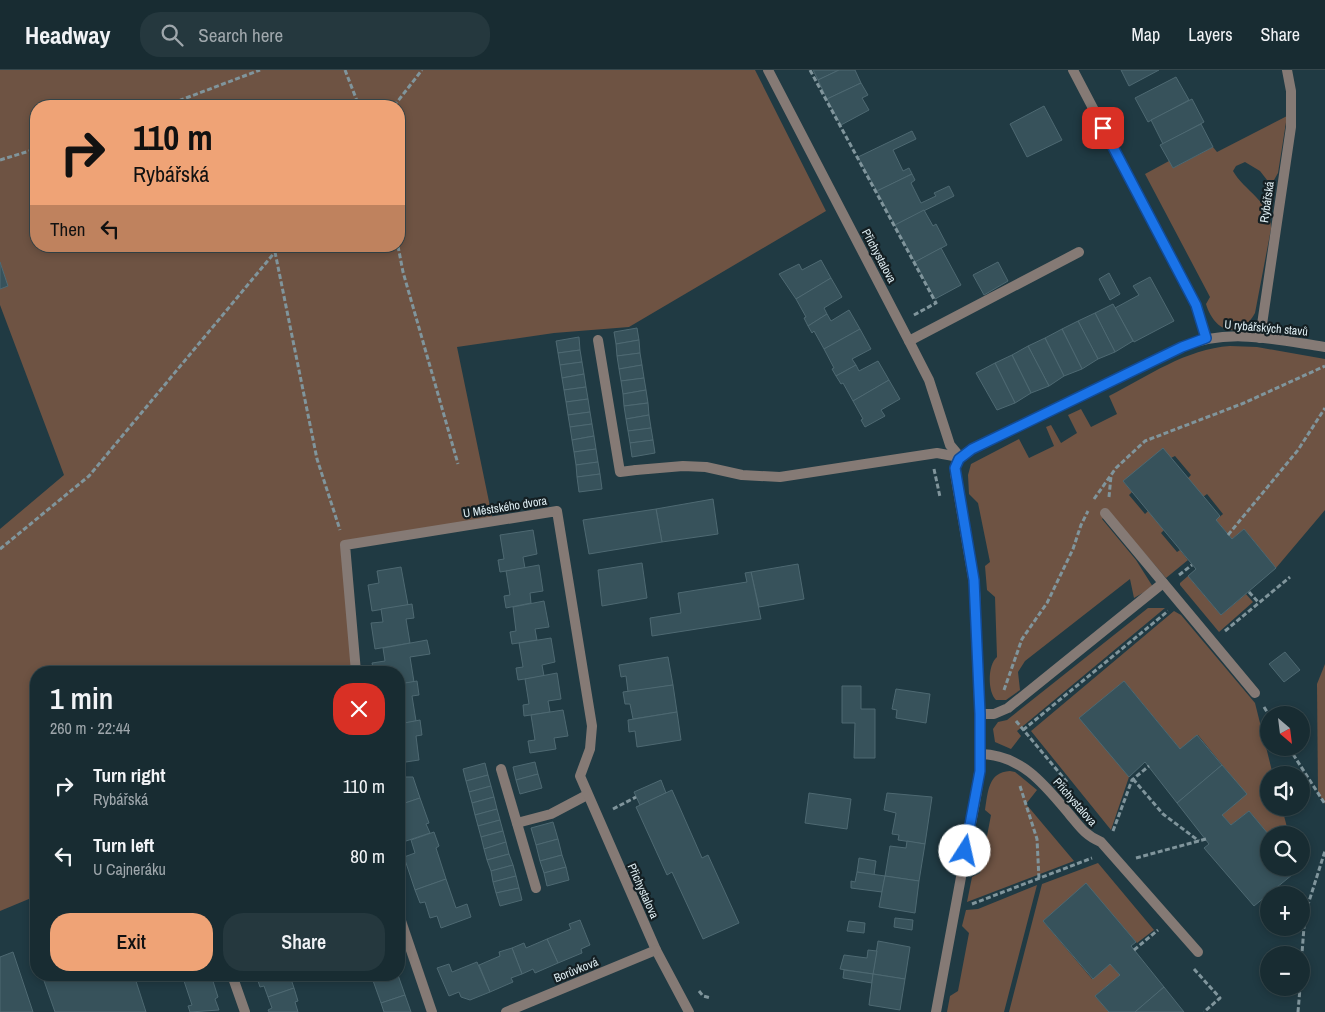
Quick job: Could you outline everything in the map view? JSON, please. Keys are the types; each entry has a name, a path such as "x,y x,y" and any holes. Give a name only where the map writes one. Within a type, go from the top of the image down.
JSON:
{"street":[{"name":"Přichystalova","path":"768,70 929,380 950,445 960,457"},
{"path":"936,1012 979,778 981,754 974,580 955,473 956,464 960,457 972,449 1182,347 1206,338 1196,305 1073,70"},
{"name":"Rybářská","path":"1260,338 1291,127 1291,91 1287,70"},
{"path":"909,341 1079,252"},
{"name":"U rybářských stavů","path":"1206,338 1228,336 1260,338 1325,347"},
{"path":"598,340 620,472 683,466 706,467 742,475 780,477 937,453 960,457"},
{"name":"U Městského dvora","path":"346,544 557,511 592,726 590,749 580,776"},
{"path":"1105,513 1168,582 1255,694"},
{"path":"346,544 356,666"},
{"path":"980,714 994,714 1008,708 1168,582"},
{"name":"Přichystalova","path":"981,754 1002,756 1023,766 1053,796 1088,837 1101,842 1198,952"},
{"path":"501,770 536,888"},
{"name":"Přichystalova","path":"580,776 656,950 689,1012"},
{"path":"517,824 551,814 587,795"},
{"path":"405,933 432,1012"},
{"name":"Borůvková","path":"506,1012 656,950"},
{"path":"234,981 245,1012"}],"path":[{"path":"181,100 260,70"},
{"path":"345,70 357,100"},
{"path":"399,100 422,70"},
{"path":"810,70 936,303 905,320"},
{"path":"0,160 30,151"},
{"path":"275,252 316,459 346,544"},
{"path":"0,549 89,476 275,252"},
{"path":"399,252 403,272 458,464"},
{"path":"1002,693 1022,640 1047,603 1096,495 1124,460 1145,441 1244,403 1325,366"},
{"path":"1228,535 1298,450 1325,408"},
{"path":"1168,582 1192,564"},
{"path":"1219,636 1290,577"},
{"path":"1249,592 1259,603"},
{"path":"1068,783 1024,730 1169,610"},
{"path":"1294,756 1325,804"},
{"path":"1023,766 1019,775 1020,787 1037,839 1039,880"},
{"path":"1105,828 1111,836 1133,778 1148,766"},
{"path":"1133,778 1163,814 1199,842"},
{"path":"616,816 613,808 636,797"},
{"path":"1131,859 1206,839"},
{"path":"1303,946 1305,914 1325,851"},
{"path":"967,906 1039,880 1091,858 1100,857"},
{"path":"1154,922 1165,935"},
{"path":"1134,950 1160,929"},
{"path":"1188,962 1220,998 1204,1012"},
{"path":"698,990 703,996 711,998"},
{"path":"1298,1012 1299,996"}],"shaded area":[{"path":"0,70 755,70 826,211 629,327 554,333 457,347 493,521 346,545 356,666 30,666 30,898 0,911 0,529 64,475 0,305"},
{"path":"1287,116 1278,173 1274,180 1267,180 1260,171 1245,162 1236,166 1233,171 1267,211 1271,229 1255,313 1242,328 1228,330 1215,321 1210,313 1206,304 1210,297 1145,174 1169,161 1173,168 1213,147 1217,152"},
{"path":"1230,346 1257,347 1325,359 1325,510 1276,568 1244,529 1232,539 1216,520 1223,514 1207,494 1203,497 1188,478 1191,475 1175,456 1123,481 1132,492 1129,495 1145,514 1148,511 1164,530 1161,533 1177,552 1180,550 1188,560 1166,578 1140,548 1103,518 1136,560 1153,587 1134,598 1130,579 1025,661 1018,672 1020,690 1006,700 996,700 990,684 990,671 997,657 995,597 987,590 985,566 990,562 978,503 969,494 968,475 971,464 1019,439 1029,458 1054,446 1046,427 1051,425 1061,443 1077,433 1068,415 1081,409 1091,427 1117,414 1109,396 1183,358 1198,352"},
{"path":"1188,576 1221,615 1246,594 1253,602 1219,632 1180,585"},
{"path":"1148,608 1165,608 1017,731 1021,736 1011,749 995,742 993,729 998,722 1007,720"},
{"path":"1174,611 1181,615 1255,703 1260,723 1260,756 1268,756 1271,766 1260,766 1260,816 1284,816 1287,826 1262,826 1249,811 1231,825 1222,815 1246,794 1198,735 1180,749 1124,681 1080,718 1129,777 1111,830 1031,731"},
{"path":"1325,664 1325,804 1318,793 1317,684"},
{"path":"1010,771 1015,772 1037,790 1026,804 1074,861 967,902 972,877 980,873 991,815 985,810 988,790 997,775"},
{"path":"1098,863 1154,930 1137,943 1086,884 1043,921 1092,979 1110,964 1120,975 1095,996 1109,1012 1009,1012 1042,884"},
{"path":"1037,885 1004,1012 947,1012 950,996 958,991 969,933 962,926 966,910 978,909"}],"building":[{"path":"813,70 839,70 818,80"},
{"path":"839,70 855,70 861,83 827,99 818,80"},
{"path":"1121,70 1159,70 1129,86"},
{"path":"1176,77 1189,100 1148,122 1135,98"},
{"path":"861,83 868,95 862,98 869,110 841,125 827,99"},
{"path":"1192,99 1204,122 1163,144 1151,120"},
{"path":"1044,106 1062,140 1027,157 1010,124"},
{"path":"1201,124 1213,147 1173,168 1160,145"},
{"path":"912,131 916,139 893,150 903,171 909,168 912,174 877,191 858,157"},
{"path":"912,174 915,180 911,183 921,203 936,196 934,193 949,186 954,196 895,225 877,191"},
{"path":"924,210 933,226 936,224 947,245 915,262 895,225"},
{"path":"941,248 961,285 935,299 915,262"},
{"path":"821,260 831,278 796,299 779,274 799,264 802,270"},
{"path":"0,262 8,286 0,289"},
{"path":"998,262 1008,281 984,295 973,275"},
{"path":"1109,273 1120,294 1110,300 1099,279"},
{"path":"1150,277 1174,321 1134,342 1115,308 1139,295 1133,286"},
{"path":"831,278 842,297 824,308 827,314 808,326 804,318 806,317 796,299"},
{"path":"1113,304 1133,341 1115,352 1095,313"},
{"path":"849,310 860,329 824,349 814,331 812,333 808,326 827,314 831,321"},
{"path":"1095,313 1115,352 1098,359 1078,321"},
{"path":"1078,321 1098,359 1082,369 1062,329"},
{"path":"637,328 639,340 616,344 614,332"},
{"path":"860,329 871,349 852,359 856,365 836,376 824,349"},
{"path":"1062,329 1082,369 1064,376 1045,338"},
{"path":"579,337 580,350 558,353 556,341"},
{"path":"1045,338 1064,376 1049,386 1028,346"},
{"path":"639,340 640,353 617,356 616,344"},
{"path":"1028,346 1049,386 1031,393 1012,355"},
{"path":"580,350 582,362 560,365 558,353"},
{"path":"640,353 642,365 619,369 617,356"},
{"path":"1012,355 1031,393 1015,403 995,363"},
{"path":"878,361 889,380 853,401 843,383 841,384 836,376 856,365 859,371"},
{"path":"582,362 584,374 562,378 560,365"},
{"path":"995,363 1015,403 997,410 976,373"},
{"path":"642,365 644,378 621,381 619,369"},
{"path":"584,374 586,387 564,390 562,378"},
{"path":"644,378 646,390 623,394 621,381"},
{"path":"889,380 900,399 881,410 885,416 865,427 861,420 863,419 853,401"},
{"path":"586,387 588,399 566,402 564,390"},
{"path":"646,390 648,403 624,406 623,394"},
{"path":"588,399 590,412 568,415 566,402"},
{"path":"648,403 649,415 626,419 624,406"},
{"path":"590,412 592,424 570,427 568,415"},
{"path":"649,415 651,428 628,431 626,419"},
{"path":"592,424 594,436 572,440 570,427"},
{"path":"651,428 653,440 630,443 628,431"},
{"path":"594,436 596,449 574,452 572,440"},
{"path":"653,440 655,453 632,457 630,443"},
{"path":"1163,448 1220,516 1216,520 1232,539 1244,529 1276,568 1221,615 1188,576 1196,569 1123,481"},
{"path":"596,449 598,462 576,465 574,452"},
{"path":"598,462 600,474 577,477 576,465"},
{"path":"600,474 602,489 579,492 577,477"},
{"path":"713,499 718,534 662,542 656,509"},
{"path":"656,509 662,542 589,554 583,520"},
{"path":"533,530 537,554 523,557 525,568 500,572 498,560 504,559 500,535"},
{"path":"642,563 647,598 602,606 598,570"},
{"path":"798,564 804,599 759,607 751,572"},
{"path":"539,565 543,591 530,593 531,603 506,608 504,596 510,595 506,571"},
{"path":"401,567 408,605 372,611 368,585 379,583 377,571"},
{"path":"751,572 761,619 652,636 650,618 681,613 678,593 747,582 745,573"},
{"path":"544,601 549,627 535,629 537,640 512,644 510,632 516,631 513,607"},
{"path":"412,604 414,618 406,619 410,643 375,649 371,623 383,622 381,609"},
{"path":"551,638 555,662 542,665 544,676 518,680 516,668 523,667 519,643"},
{"path":"427,640 430,654 410,657 414,682 405,683 405,666 373,666 372,663 385,661 383,648"},
{"path":"1285,652 1300,670 1284,682 1269,664"},
{"path":"668,657 673,685 628,692 626,676 621,677 619,665"},
{"path":"557,673 561,699 548,701 550,712 524,716 523,705 529,704 525,679"},
{"path":"417,681 419,695 412,696 416,721 405,723 405,683"},
{"path":"1124,681 1180,749 1197,735 1222,765 1177,803 1145,762 1129,777 1079,718"},
{"path":"673,685 677,712 633,719 630,704 625,704 623,692"},
{"path":"842,686 861,686 861,709 875,709 875,758 854,758 855,723 842,723"},
{"path":"896,689 930,694 926,723 896,718 897,710 892,709"},
{"path":"563,710 568,736 554,738 556,749 530,753 528,741 535,740 531,715"},
{"path":"677,712 681,740 637,747 635,731 629,732 628,720"},
{"path":"420,720 422,735 416,736 419,760 405,762 405,723"},
{"path":"535,762 538,774 516,780 513,767"},
{"path":"485,763 488,775 466,781 463,769"},
{"path":"1222,765 1247,794 1222,815 1231,825 1249,811 1262,826 1260,876 1291,876 1278,886 1260,886 1260,901 1254,906 1204,848 1209,844 1177,803"},
{"path":"538,774 542,788 520,794 516,780"},
{"path":"488,775 491,786 469,792 466,781"},
{"path":"405,777 413,777 420,798 405,803"},
{"path":"661,780 666,793 640,805 634,792"},
{"path":"491,786 494,797 472,803 469,792"},
{"path":"672,790 702,858 708,855 739,923 703,939 672,872 667,875 636,807"},
{"path":"809,793 851,799 847,829 805,823"},
{"path":"887,793 932,797 925,844 898,840 899,835 892,834 896,813 884,810"},
{"path":"494,797 497,809 475,815 472,803"},
{"path":"420,798 429,823 426,824 430,833 405,841 405,803"},
{"path":"497,809 500,820 478,826 475,815"},
{"path":"500,820 503,831 481,837 478,826"},
{"path":"553,822 558,839 536,845 531,828"},
{"path":"503,831 506,842 484,849 481,837"},
{"path":"434,832 439,846 436,848 446,879 415,890 405,860 405,857 415,853 411,840"},
{"path":"558,839 562,855 540,861 536,845"},
{"path":"907,841 925,844 919,881 885,876 890,846 906,848"},
{"path":"506,842 509,854 487,860 484,849"},
{"path":"509,854 513,865 491,871 487,860"},
{"path":"562,855 566,867 544,873 540,861"},
{"path":"859,858 876,861 874,875 857,872"},
{"path":"513,865 516,876 493,882 491,871"},
{"path":"566,867 569,880 547,886 544,873"},
{"path":"857,872 885,876 882,892 851,888 851,881 855,882"},
{"path":"516,876 519,888 496,893 493,882"},
{"path":"885,876 919,881 915,913 879,907"},
{"path":"446,879 456,908 467,904 471,917 441,928 437,916 430,918 425,902 420,903 415,890"},
{"path":"1086,883 1136,942 1131,946 1164,987 1135,1012 1109,1012 1095,996 1120,975 1110,964 1093,979 1043,921"},
{"path":"519,888 522,900 500,906 496,893"},
{"path":"895,918 913,920 912,930 894,927"},
{"path":"580,920 590,945 581,949 582,953 558,963 547,939 571,929 569,924"},
{"path":"849,921 865,923 864,933 847,931"},
{"path":"547,939 558,963 535,973 533,969 522,974 512,948 524,943 526,948"},
{"path":"878,941 910,947 905,979 873,974"},
{"path":"512,948 522,974 511,978 513,982 490,992 479,965 500,956 499,952"},
{"path":"868,950 877,951 873,974 840,969 844,955 867,958"},
{"path":"13,952 33,1012 0,1012 0,957"},
{"path":"477,962 490,992 470,1000 461,997 459,992 449,996 437,968 449,964 452,972"},
{"path":"844,970 873,974 872,983 843,978"},
{"path":"873,974 905,979 900,1010 869,1005"},
{"path":"44,981 136,981 146,1012 55,1012"},
{"path":"184,981 213,981 218,997 215,999 219,1010 190,1012 188,1006 192,1005"},
{"path":"258,981 292,981 294,988 268,997 264,986 260,987"},
{"path":"373,981 400,981 405,995 381,1003"},
{"path":"1164,987 1184,1012 1135,1012"},
{"path":"294,988 298,1001 295,1002 298,1012 269,1012 268,1010 272,1008 268,997"},
{"path":"405,995 411,1012 384,1012 381,1003"}],"route":[{"path":"965,851 980,771 981,754 977,612 974,580 955,473 956,464 960,457 972,449 1182,347 1206,338 1196,305 1187,286 1103,128"}]}
